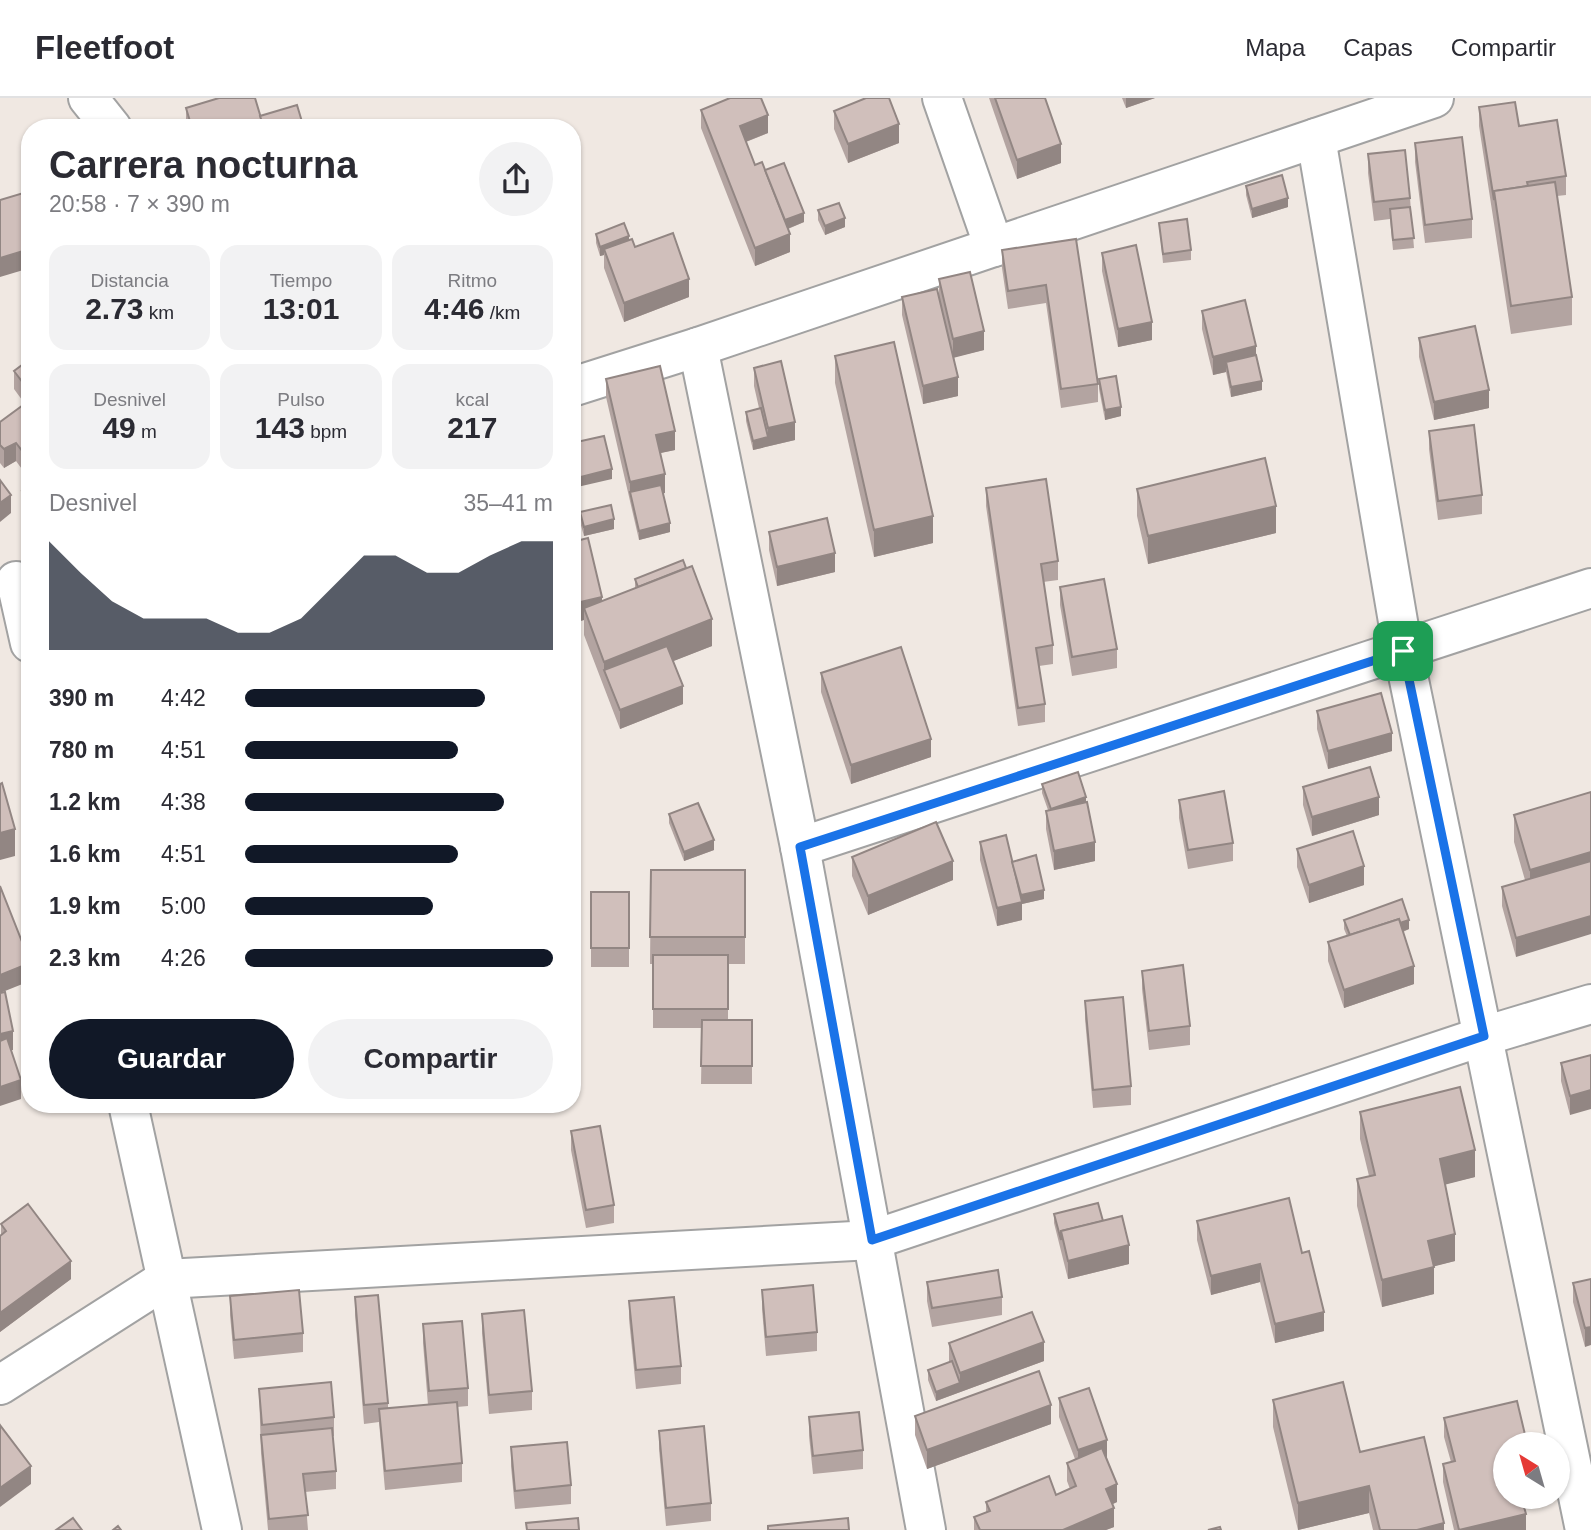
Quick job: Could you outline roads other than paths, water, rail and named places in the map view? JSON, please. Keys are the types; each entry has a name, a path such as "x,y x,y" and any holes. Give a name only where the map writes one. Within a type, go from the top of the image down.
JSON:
{"street":[{"path":"88,98 105,119"},
{"path":"942,98 994,247"},
{"path":"581,384 698,348 1434,98"},
{"path":"1317,138 1403,651 1585,1530"},
{"path":"698,348 800,847 926,1530"},
{"path":"15,581 21,606"},
{"path":"800,847 1591,588"},
{"path":"0,1385 166,1279 872,1240 1484,1036 1591,1004"},
{"path":"130,1113 222,1530"}]}
